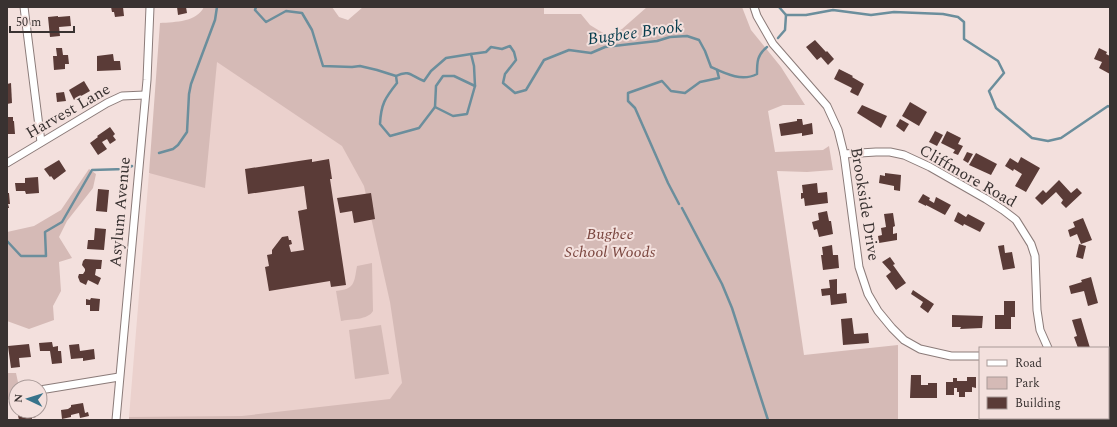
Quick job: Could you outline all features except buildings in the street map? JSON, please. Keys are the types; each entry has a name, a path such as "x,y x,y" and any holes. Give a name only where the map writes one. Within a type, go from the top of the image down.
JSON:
{"street":[{"path":"24,7 41,142"},
{"name":"Asylum Avenue","path":"116,420 145,95 150,7"},
{"name":"Brookside Drive","path":"754,7 757,16 773,44 827,106 838,130 844,154 859,267 868,294 878,311 904,340 920,349 951,356 979,356"},
{"name":"Harvest Lane","path":"7,163 117,98 128,95 145,95"},
{"name":"Cliffmore Road","path":"844,154 890,152 904,155 930,167 986,199 1016,220 1031,244 1035,256 1037,310 1040,330 1048,347"},
{"path":"48,389 119,377"}],"shaded area":[{"path":"161,25 337,73 423,420 131,420 131,417 129,417"}],"green space":[{"name":"Bugbee School Woods","path":"204,7 332,7 339,17 348,20 363,7 544,7 544,14 581,14 590,25 608,36 622,29 647,7 742,7 751,30 781,67 805,105 783,105 768,111 775,152 823,150 829,146 833,170 807,172 777,171 804,355 898,345 898,420 129,420 129,417 242,416 390,399 402,383 390,302 364,186 342,146 217,62 205,188 149,173 160,23 191,18 196,16"},
{"path":"89,169 96,174 93,188 67,221 59,237 72,258 59,262 61,291 53,306 54,320 29,329 7,321 7,232 34,226 61,210"},
{"path":"372,263 373,311 371,314 363,318 341,321 336,291 350,287 354,281 357,266"},
{"path":"381,325 389,374 355,379 349,330"},
{"path":"7,373 16,373 17,379 8,379 7,399"}],"waterway":[{"name":"Bugbee Brook","path":"159,153 173,149 178,145 187,132 191,84 215,20 217,7"},
{"name":"Bugbee Brook","path":"256,7 255,10 266,22 286,11 302,13 312,30 323,66 360,66 396,76 397,83 389,93 381,111 380,124 390,136 419,128 435,107 453,116 467,114 475,86 474,66 471,54 486,52 491,47 502,49 510,46 514,52 516,60 505,74 503,83 515,93 526,90 544,60 569,50 591,53 605,47 657,41 670,37 687,36 699,40 711,67 734,76 746,77 757,74 758,59 767,47"},
{"path":"779,7 786,15 806,15 833,10 871,15 894,12 943,14 958,17 964,22 964,39 998,61 1004,73 989,91 996,108 1032,138 1048,141 1061,138 1108,106 1110,107"},
{"name":"Bugbee Brook","path":"778,38 785,30 786,15"},
{"path":"396,76 408,73 424,81 431,71 446,58 471,54"},
{"path":"679,204 668,183 635,108 628,101 628,93 662,81 671,91 685,93 700,82 719,78 717,70"},
{"path":"435,107 436,86 443,76 454,76 475,86"},
{"name":"Bugbee Brook","path":"7,241 21,256 46,256 45,232 62,222 92,170 125,169 132,166"},
{"path":"682,208 722,284 732,308 768,420"}]}
